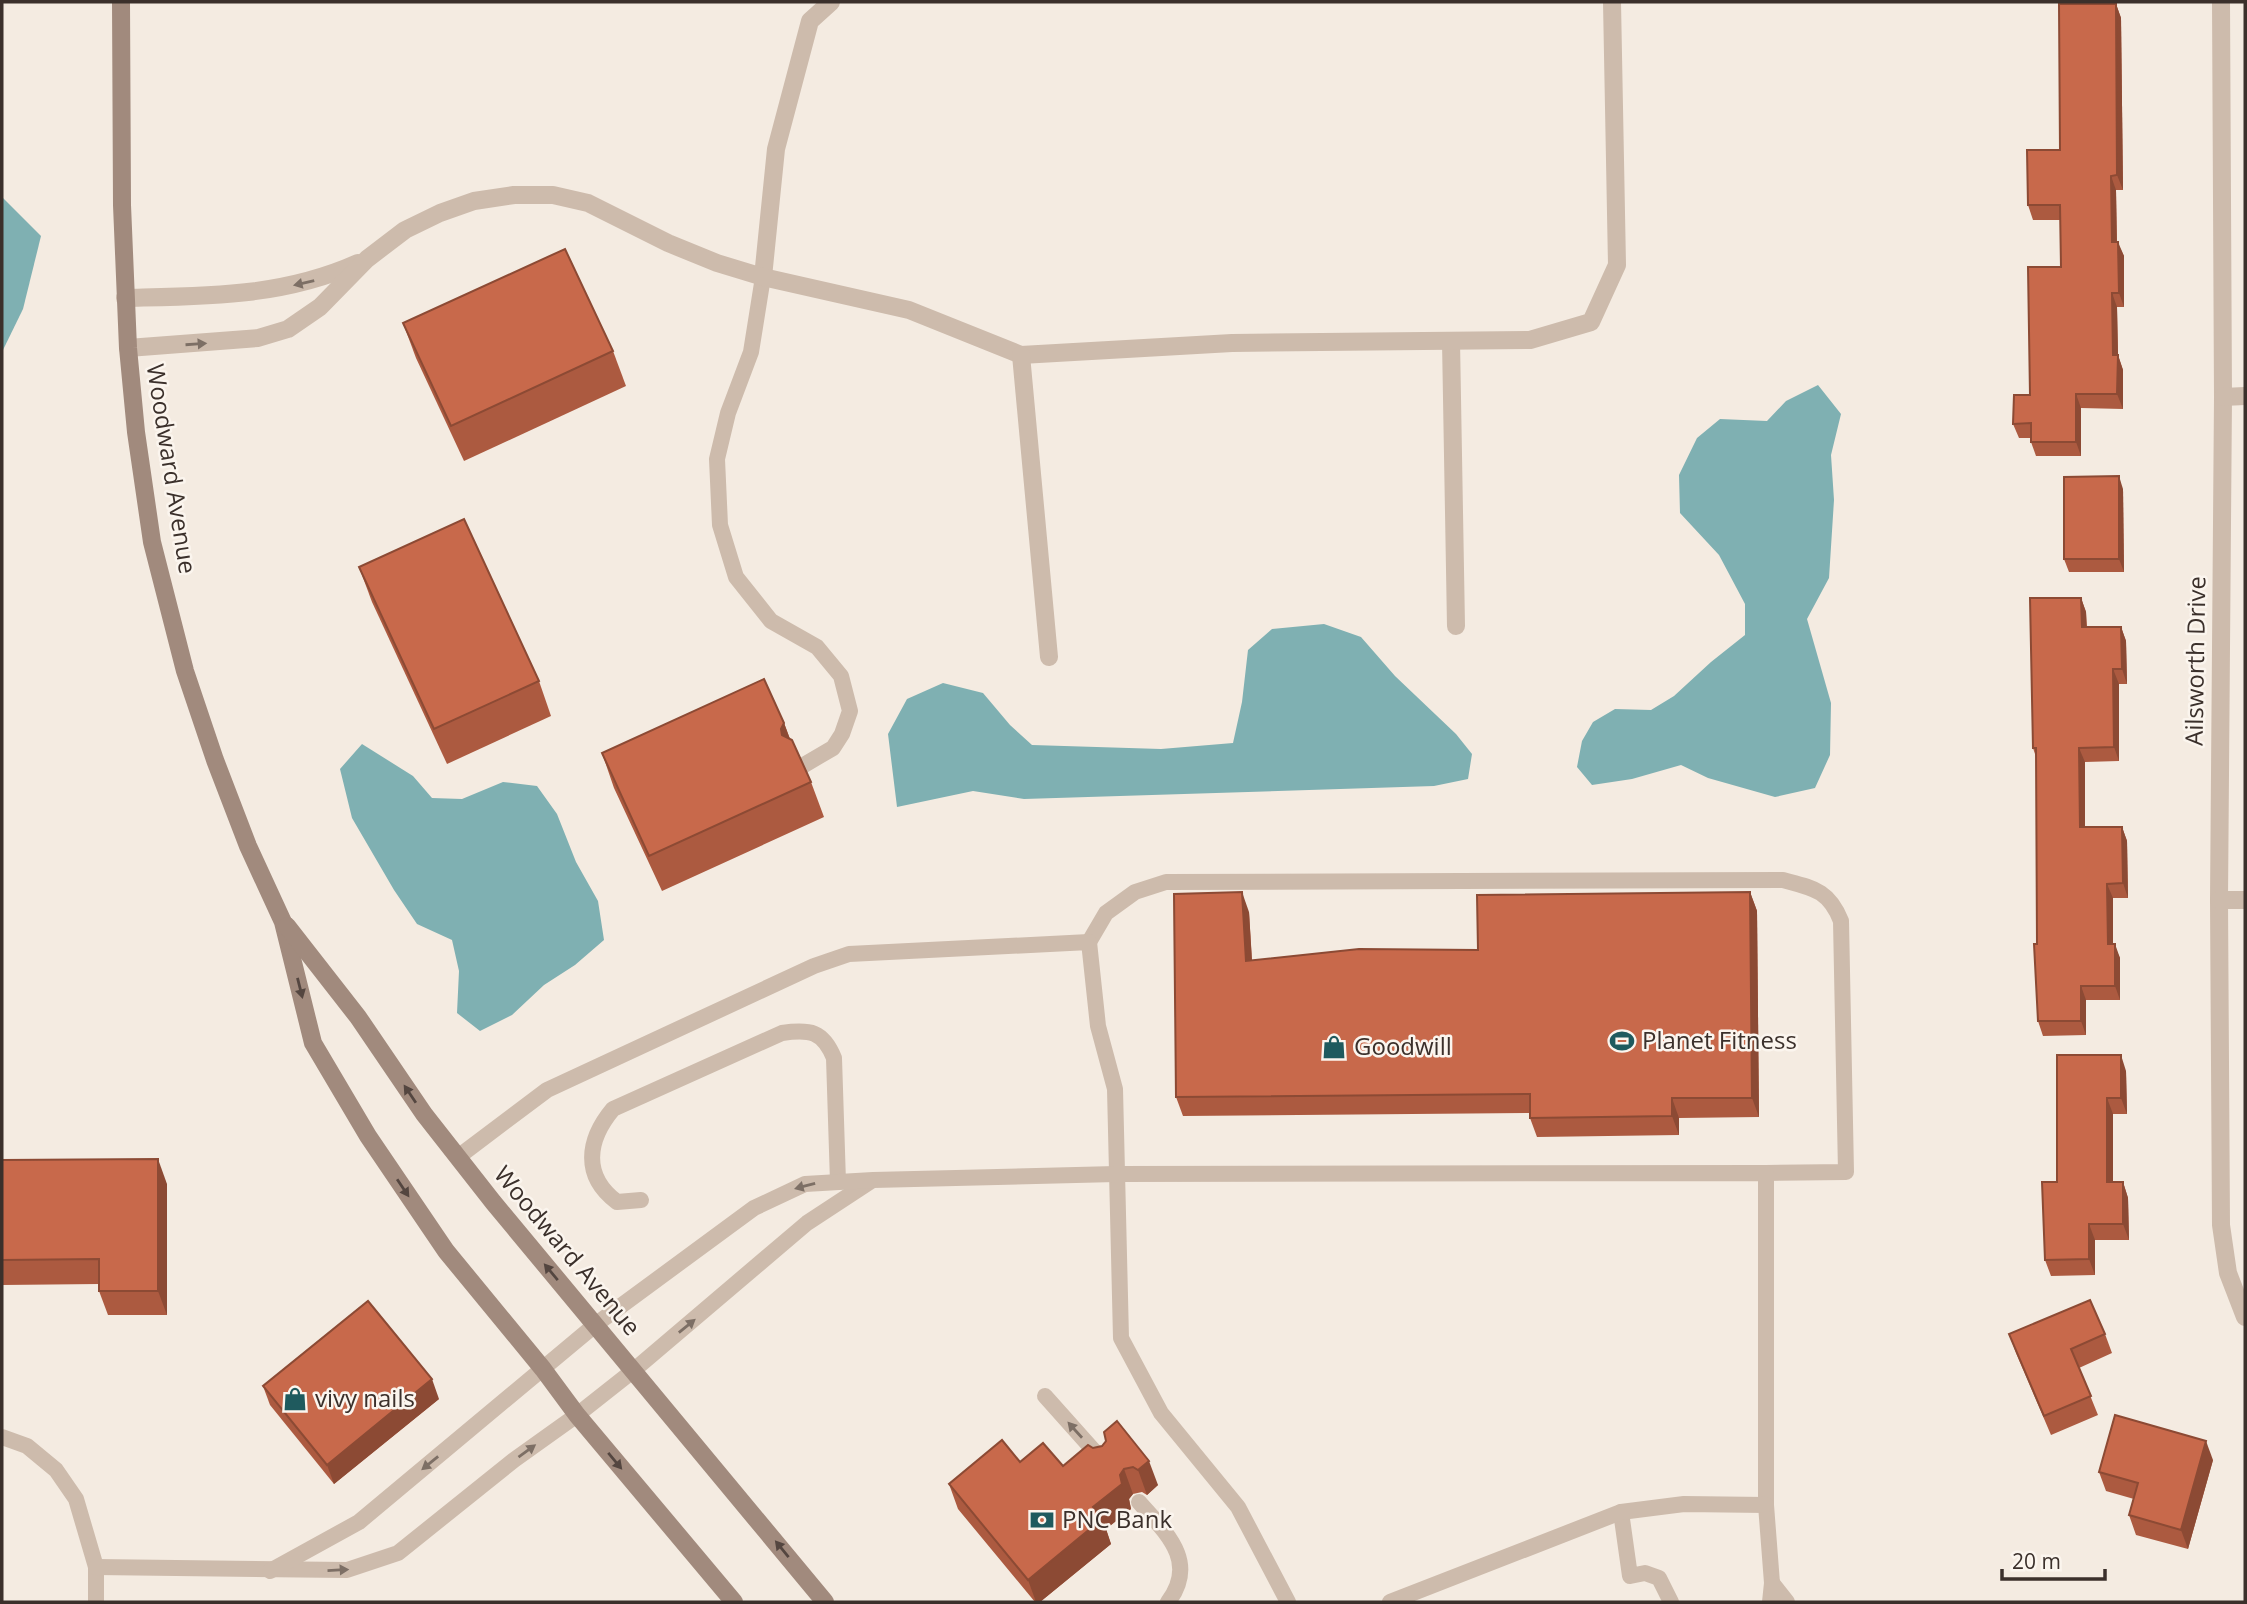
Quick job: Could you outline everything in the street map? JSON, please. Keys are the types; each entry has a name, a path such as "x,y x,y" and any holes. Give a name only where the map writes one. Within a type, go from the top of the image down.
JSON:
{"main road":[{"name":"Woodward Avenue","path":"121,2 125,298 136,432 152,542 184,671 248,846 284,922 313,1043 368,1136 446,1251 577,1415 734,1602"},
{"name":"Woodward Avenue","path":"284,922 358,1017 424,1114 458,1157 825,1602"}],"street":[{"path":"763,277 776,149 810,21 831,2"},
{"path":"128,348 258,338 288,329 320,307 367,259 405,230 440,213 474,201 514,195 553,195 588,203 668,243 717,263 763,277 909,310 1021,355 1232,343 1530,340 1591,322 1617,265 1612,2"},
{"name":"Ailsworth Drive","path":"2221,2 2224,397 2218,900 2221,1225 2228,1273 2245,1317"},
{"path":"125,298 274,290 326,278 367,259"},
{"path":"1451,341 1456,626"},
{"path":"1021,355 1049,657"},
{"path":"2224,397 2245,396"},
{"path":"2218,900 2245,900"}],"lane":[{"path":"763,277 751,352 728,413 717,459 720,525 736,576 771,621 817,647 841,676 850,711 842,734 833,748 804,765"},
{"path":"270,1571 359,1522 595,1325 754,1208 806,1184 1116,1174 1846,1172 1841,921 1834,902 1812,888 1783,880 1166,882 1135,892 1106,913 1089,943 1098,1026 1115,1089 1116,1174 1121,1338 1161,1413 1238,1507 1288,1602"},
{"path":"458,1157 547,1090 814,966 849,954 1089,943"},
{"path":"641,1199 617,1202 604,1192 593,1171 593,1149 599,1125 613,1109 782,1033 798,1031 814,1033 828,1042 834,1058 838,1182"},
{"path":"1766,1173 1766,1505 1772,1583 1770,1602"},
{"path":"96,1567 347,1570 398,1553 514,1460 634,1370 807,1223 873,1180"},
{"path":"1045,1396 1105,1463"},
{"path":"2,1437 27,1446 56,1470 76,1499 96,1567 96,1602"},
{"path":"1139,1502 1175,1543 1181,1568 1175,1593 1168,1602"},
{"path":"1390,1602 1432,1595 1621,1512 1684,1504 1766,1505"},
{"path":"1621,1512 1630,1576 1645,1573 1659,1578 1671,1602"},
{"path":"1772,1583 1787,1602"}],"water":[{"path":"2,197 41,236 23,309 2,352"},
{"path":"1818,385 1841,414 1831,455 1834,500 1829,578 1807,619 1831,703 1830,755 1815,788 1775,797 1708,778 1681,765 1632,779 1592,785 1577,767 1582,741 1593,722 1615,709 1651,710 1674,696 1745,635 1745,604 1719,555 1680,513 1679,475 1697,438 1720,419 1767,421 1786,401"},
{"path":"1324,624 1361,637 1395,676 1456,734 1472,754 1468,779 1434,786 1024,799 973,791 897,807 888,734 907,699 943,683 983,693 1010,725 1032,745 1161,749 1233,743 1242,702 1248,650 1272,629"},
{"path":"362,744 413,776 432,798 462,799 503,782 537,786 557,814 576,862 598,901 604,940 575,965 544,985 512,1015 480,1031 457,1013 459,971 452,940 417,924 352,818 340,769"}],"building":[{"path":"2059,4 2116,4 2117,175 2111,176 2112,242 2118,242 2119,293 2112,293 2113,355 2118,355 2117,394 2076,394 2076,442 2031,442 2031,423 2013,424 2014,395 2030,395 2028,267 2061,267 2060,205 2028,205 2027,150 2060,150"},
{"path":"565,249 613,351 451,426 403,323"},
{"path":"2119,476 2119,559 2064,559 2064,477"},
{"path":"464,519 539,681 434,729 359,567"},
{"path":"2030,598 2081,598 2082,627 2121,627 2122,669 2113,669 2114,747 2079,748 2080,827 2122,827 2123,883 2107,884 2108,944 2115,944 2115,986 2081,986 2081,1021 2038,1021 2034,944 2037,944 2036,748 2033,748"},
{"path":"764,679 784,723 782,735 792,740 811,782 649,856 602,753"},
{"path":"1242,892 1246,961 1359,949 1478,950 1477,895 1750,892 1752,1098 1672,1098 1672,1116 1530,1118 1530,1094 1176,1097 1174,894"},
{"path":"2057,1055 2121,1055 2121,1098 2107,1098 2107,1182 2123,1182 2123,1224 2089,1224 2089,1259 2045,1260 2042,1182 2057,1182"},
{"path":"158,1159 158,1291 99,1291 99,1259 2,1260 2,1160"},
{"path":"2090,1300 2105,1334 2071,1349 2091,1396 2044,1416 2009,1334"},
{"path":"368,1301 432,1379 327,1465 263,1386"},
{"path":"2115,1415 2206,1441 2181,1530 2129,1515 2138,1483 2099,1472"},
{"name":"PNC Bank","path":"1117,1421 1149,1461 1138,1470 1133,1467 1124,1469 1120,1475 1122,1484 1093,1507 1102,1519 1028,1580 949,1484 1002,1440 1020,1462 1043,1443 1063,1466 1088,1445 1093,1448 1102,1446 1106,1441 1104,1432"}],"place":[{"name":"Planet Fitness","path":"1622,1041"},
{"name":"Goodwill","path":"1334,1047"},
{"name":"vivy nails","path":"295,1399"},
{"name":"PNC Bank","path":"1042,1520"}]}
